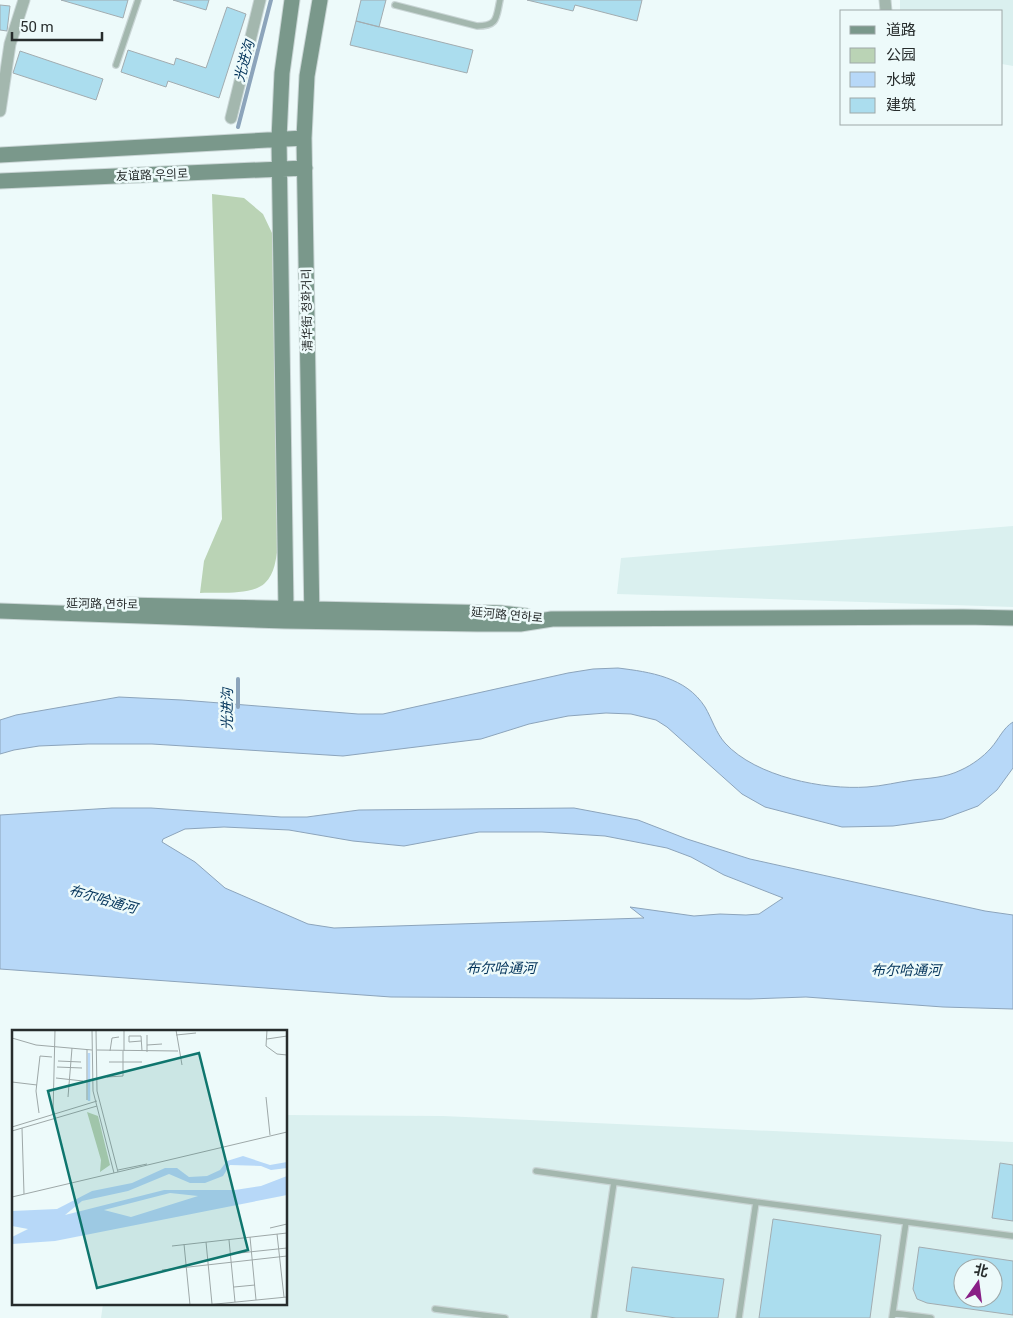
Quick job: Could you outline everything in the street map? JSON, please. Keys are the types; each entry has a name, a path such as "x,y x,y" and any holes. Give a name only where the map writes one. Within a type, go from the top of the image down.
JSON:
{"main road":[{"name":"清华街 청화거리","path":"286,615 279,139 282,73 292,0"},
{"name":"清华街 청화거리","path":"312,615 304,138 307,76 320,0"},
{"path":"0,155 304,138"},
{"name":"友谊路 우의로","path":"0,181 305,168"},
{"name":"延河路 연하로","path":"0,602 286,615"},
{"name":"延河路 연하로","path":"0,611 312,615 478,624 520,624 552,619 1013,618"}],"street":[{"path":"0,111 10,44 24,0"},
{"path":"231,118 260,0"}],"lane":[{"path":"116,65 138,0"},
{"path":"395,5 476,26 488,26 495,19 500,0"},
{"path":"536,1171 1013,1236"},
{"path":"594,1318 614,1182"},
{"path":"739,1318 756,1202"},
{"path":"906,1222 893,1315 931,1318"},
{"path":"435,1309 505,1318"}],"shaded area":[{"path":"900,0 1013,0 1013,66 1003,64 1003,10 900,10"},
{"path":"1013,526 1013,607 617,594 621,558"},
{"path":"288,1115 443,1116 1013,1142 1013,1318 101,1318 103,1306 288,1306"}],"green space":[{"path":"212,194 244,198 263,214 272,233 278,546 271,575 265,583 252,590 225,593 200,593 204,561 222,519"}],"water":[{"path":"618,668 655,674 688,689 705,707 725,743 738,755 772,773 792,779 831,786 867,787 949,775 981,758 991,748 1006,727 1013,722 1013,768 997,790 978,806 943,819 893,826 842,827 765,807 742,794 667,727 656,720 631,714 606,713 568,716 529,724 481,739 343,756 152,744 39,746 0,754 0,720 16,715 119,697 358,714 383,714 568,673"},
{"name":"布尔哈通河","path":"112,808 151,808 307,817 359,810 574,808 638,820 687,839 750,859 985,911 1013,915 1013,1009 943,1007 806,997 750,999 391,997 0,969 0,815","holes":["224,827 289,830 353,841 404,846 479,832 542,832 605,836 667,848 691,857 724,875 783,898 759,914 746,915 694,916 630,907 644,918 334,928 308,924 225,888 195,862 162,842 163,839 185,829"]}],"building":[{"path":"61,0 128,0 123,18"},
{"path":"173,0 209,0 206,10"},
{"path":"361,0 386,0 379,27 356,21"},
{"path":"527,0 642,0 637,21 575,5 573,11"},
{"path":"0,5 10,6 7,31 0,30"},
{"path":"227,7 246,14 219,98 168,81 166,87 121,72 128,50 174,65 176,58 206,68"},
{"path":"356,21 473,50 467,73 350,45"},
{"path":"20,51 103,79 96,100 13,73"},
{"path":"1000,1163 1013,1165 1013,1221 992,1218"},
{"path":"773,1219 881,1235 870,1318 759,1318"},
{"path":"919,1247 993,1258 953,1258 953,1307 927,1303 917,1299 913,1289"},
{"path":"1003,1260 1013,1261 1013,1315 963,1308 1003,1308"},
{"path":"632,1267 724,1279 718,1318 676,1318 626,1311"}],"waterway":[{"name":"光进沟","path":"238,127 271,0"},
{"name":"光进沟","path":"238,679 238,707"}]}
